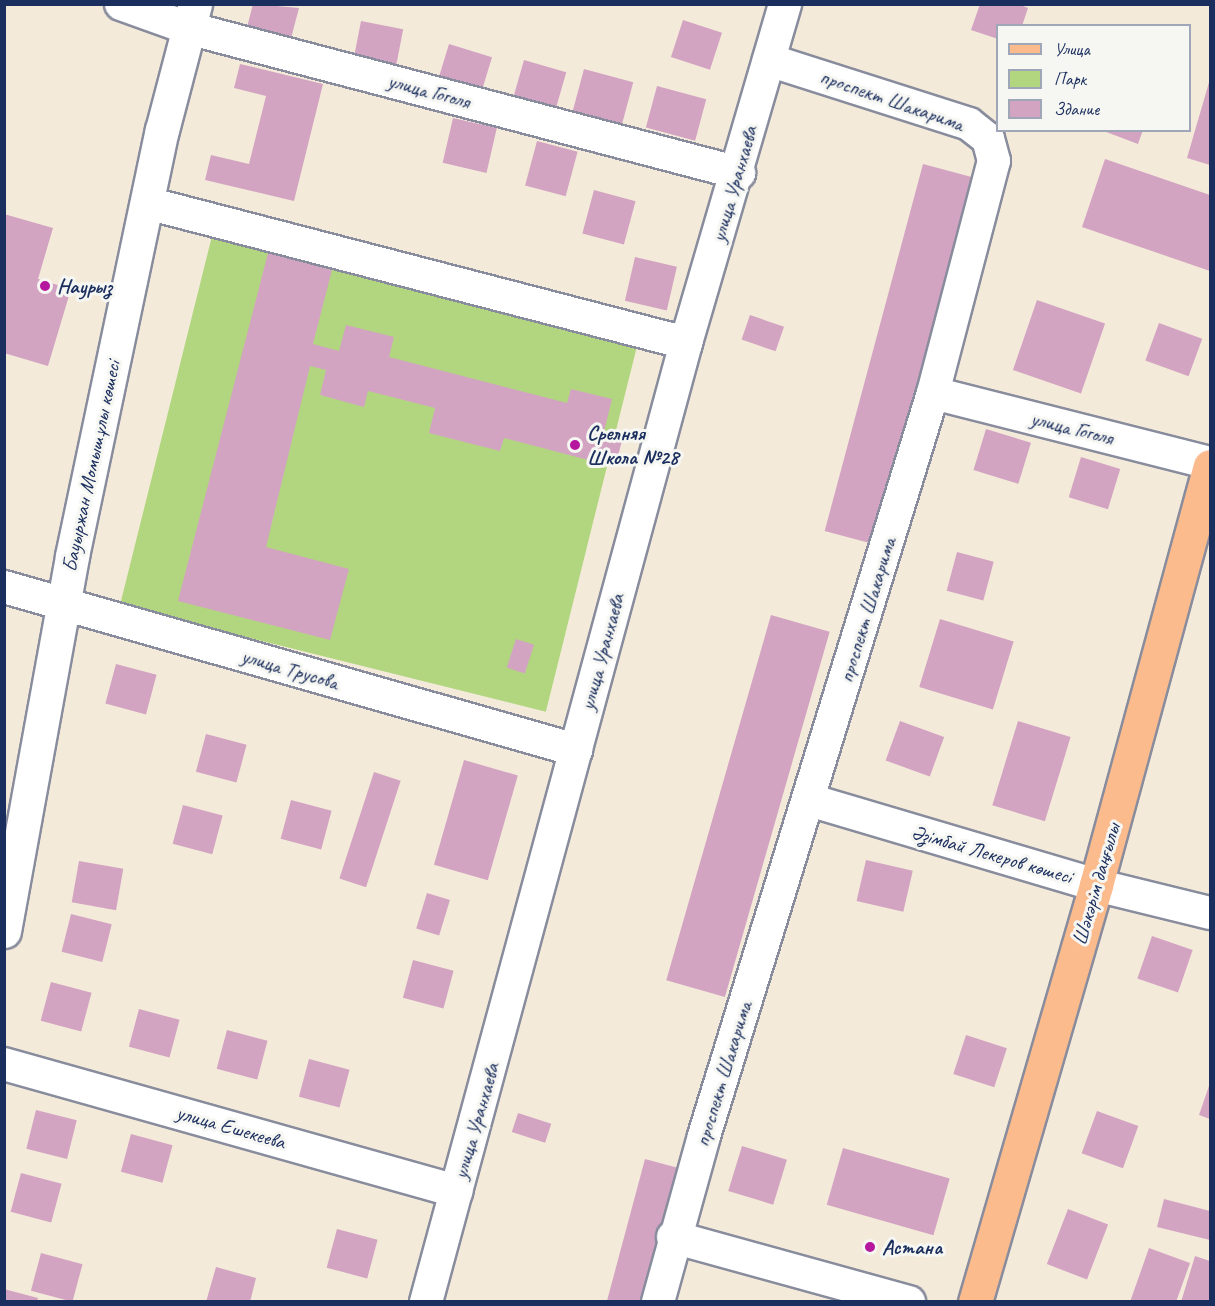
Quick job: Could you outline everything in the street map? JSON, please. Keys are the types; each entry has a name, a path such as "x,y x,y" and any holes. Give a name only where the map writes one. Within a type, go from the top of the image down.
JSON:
{"main road":[{"name":"Шәкәрім даңғылы","path":"975,1302 1096,885 1210,465"}],"street":[{"name":"улица Гоголя","path":"121,4 192,16 738,173"},
{"name":"улица Уранхаева","path":"426,1302 686,343 738,173 785,4"},
{"name":"Бауыржан Момышұлы көшесі","path":"4,931 64,606 147,203 192,16"},
{"name":"проспект Шакарима","path":"658,1302 674,1237 810,800 933,393 994,161 988,139 969,124 769,60"},
{"path":"147,203 686,343"},
{"name":"улица Гоголя","path":"933,393 1210,465"},
{"name":"улица Трусова","path":"4,587 64,606 576,750"},
{"name":"Әзімбай Лекеров көшесі","path":"810,800 1096,885 1210,914"},
{"name":"улица Ешекеева","path":"4,1064 457,1191"},
{"path":"674,1237 909,1302"}],"green space":[{"path":"214,228 640,334 546,712 120,605"}],"building":[{"path":"253,4 299,8 289,46 245,35"},
{"path":"980,4 1018,4 1028,8 1023,24 996,24 996,38 971,30"},
{"path":"683,20 722,33 710,70 671,57"},
{"path":"361,21 403,29 395,69 353,61"},
{"path":"449,44 492,57 482,91 439,77"},
{"path":"524,60 566,72 555,111 513,98"},
{"path":"240,64 323,84 294,201 205,180 211,155 249,164 266,96 234,88"},
{"path":"584,69 633,82 622,124 573,111"},
{"path":"1210,79 1210,165 1187,158"},
{"path":"657,86 706,99 695,141 646,128"},
{"path":"453,118 497,128 486,173 443,163"},
{"path":"1106,132 1142,132 1138,144"},
{"path":"537,141 578,152 566,196 525,185"},
{"path":"1105,159 1210,195 1210,271 1082,227"},
{"path":"923,164 982,180 884,547 825,531"},
{"path":"594,190 636,201 624,245 582,233"},
{"path":"4,214 53,228 38,279 71,289 48,366 4,353"},
{"name":"Срелняя Школа №28","path":"268,253 332,270 313,344 339,351 346,325 394,337 389,357 567,403 571,389 612,399 604,432 623,437 615,467 504,438 500,451 429,433 435,408 368,391 364,407 320,395 326,370 310,366 266,547 349,569 330,640 178,601"},
{"path":"635,257 677,267 667,311 625,301"},
{"path":"1037,300 1105,323 1081,393 1013,370"},
{"path":"750,315 784,327 776,351 742,340"},
{"path":"1159,323 1202,339 1189,376 1145,361"},
{"path":"986,429 1031,443 1018,484 973,470"},
{"path":"1081,457 1120,469 1108,509 1069,497"},
{"path":"957,552 994,562 983,600 947,591"},
{"path":"771,615 830,632 725,997 666,980"},
{"path":"940,619 1014,642 993,709 919,687"},
{"path":"516,639 534,645 525,673 507,668"},
{"path":"116,664 157,675 146,714 105,704"},
{"path":"900,721 944,737 930,777 886,760"},
{"path":"1018,721 1071,737 1045,821 992,805"},
{"path":"206,734 247,745 236,783 196,772"},
{"path":"464,760 518,775 488,880 434,865"},
{"path":"374,772 401,781 366,887 339,879"},
{"path":"291,800 332,811 321,850 281,839"},
{"path":"183,805 223,816 212,854 173,844"},
{"path":"866,860 913,871 903,912 857,901"},
{"path":"79,861 123,869 116,910 72,902"},
{"path":"427,893 450,900 439,935 416,928"},
{"path":"71,914 112,924 102,962 62,952"},
{"path":"1152,936 1193,950 1178,993 1137,979"},
{"path":"413,960 454,971 443,1009 403,998"},
{"path":"51,982 92,993 81,1032 41,1021"},
{"path":"139,1009 180,1020 169,1058 129,1047"},
{"path":"227,1030 268,1041 257,1080 217,1069"},
{"path":"966,1035 1007,1048 994,1087 953,1074"},
{"path":"309,1059 350,1070 339,1108 299,1097"},
{"path":"1210,1083 1210,1119 1199,1115"},
{"path":"36,1110 77,1120 67,1159 26,1149"},
{"path":"1097,1111 1138,1126 1123,1168 1082,1153"},
{"path":"518,1113 551,1124 545,1143 512,1132"},
{"path":"131,1134 173,1145 162,1183 121,1172"},
{"path":"742,1146 787,1160 773,1205 728,1191"},
{"path":"843,1148 950,1179 933,1235 827,1205"},
{"path":"645,1159 689,1171 654,1302 607,1302"},
{"path":"21,1173 62,1184 51,1223 11,1212"},
{"path":"1164,1199 1210,1211 1210,1240 1157,1227"},
{"path":"1068,1209 1108,1224 1087,1279 1047,1264"},
{"path":"337,1229 378,1240 367,1279 327,1268"},
{"path":"1149,1248 1190,1263 1176,1302 1130,1302"},
{"path":"41,1253 83,1264 72,1302 31,1291"},
{"path":"1195,1256 1210,1261 1210,1302 1181,1302"},
{"path":"216,1267 256,1278 250,1302 206,1302"},
{"path":"4,1289 38,1298 37,1302 4,1302"}],"place":[{"name":"Наурыз","path":"45,286"},
{"name":"Срелняя Школа №28","path":"575,445"},
{"name":"Астана","path":"870,1247"}]}
